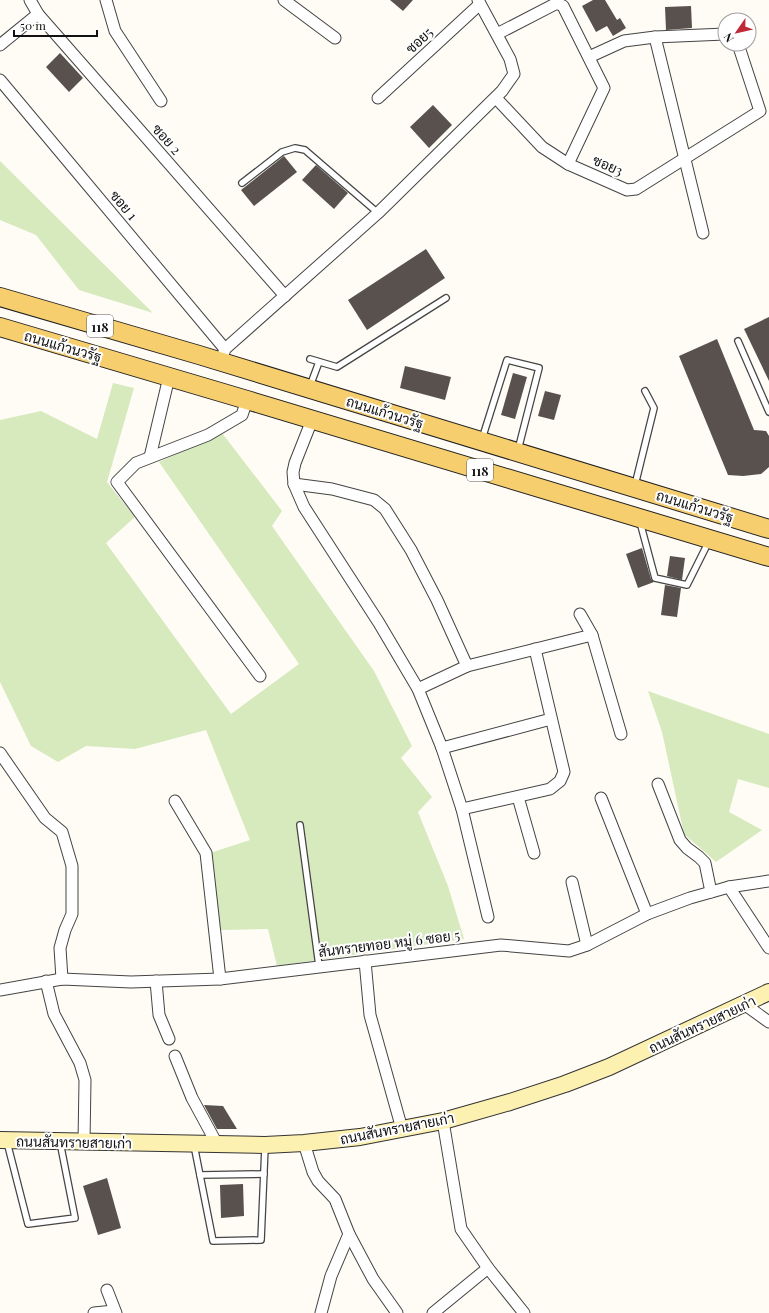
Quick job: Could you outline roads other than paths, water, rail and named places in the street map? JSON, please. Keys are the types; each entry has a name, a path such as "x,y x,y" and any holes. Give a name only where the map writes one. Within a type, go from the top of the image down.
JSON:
{"main road":[{"name":"ถนนแก้วนวรัฐ","path":"0,297 223,355 309,388 769,529"},
{"name":"ถนนแก้วนวรัฐ","path":"0,327 769,557"},
{"name":"ถนนสันทรายสายเก่า","path":"3,1140 265,1145 304,1144 360,1137 402,1129 443,1121 572,1082 609,1067 769,992"}],"street":[{"name":"ซอย 2","path":"30,0 38,14 285,296"},
{"path":"106,0 115,31 161,101"},
{"path":"284,0 335,38"},
{"path":"223,355 285,296 378,213 502,91 514,74 510,59 479,2"},
{"name":"ซอย5","path":"378,98 479,2"},
{"path":"497,34 557,3 563,6 604,88 568,164"},
{"path":"0,45 38,14"},
{"path":"589,57 624,41 655,37 717,34"},
{"path":"655,37 703,233"},
{"name":"ซอย3","path":"496,98 542,146 568,164 627,190 636,189 760,111 741,52"},
{"name":"ซอย 1","path":"0,80 223,355"},
{"path":"150,457 169,377"},
{"path":"247,400 242,415 208,435 136,463 117,482 260,676"},
{"path":"312,420 295,464 293,472 294,484 304,507 379,623 418,689 442,748 462,809 488,917"},
{"path":"294,484 332,489 374,500 385,509 415,557 437,600 467,666"},
{"path":"580,614 592,635 621,734"},
{"path":"418,689 467,666 592,635"},
{"path":"462,809 518,797 550,788 560,781 564,772 535,649"},
{"path":"442,748 551,719"},
{"path":"0,753 45,818 62,832 72,866 72,914 65,930 60,948 62,979"},
{"path":"658,784 680,840 705,863 711,892"},
{"path":"518,797 534,853"},
{"path":"601,798 647,914"},
{"path":"174,801 206,853 220,978"},
{"name":"สันทรายทอย หมู่ 6 ซอย 5","path":"0,990 62,979 131,982 220,978 501,945 569,952 647,914 728,887 769,881"},
{"path":"572,882 587,944"},
{"path":"728,887 769,948"},
{"path":"365,961 370,1015 402,1129"},
{"path":"46,981 54,1014 80,1063 85,1080 84,1142"},
{"path":"156,981 159,1014 169,1039"},
{"path":"744,1004 769,1022"},
{"path":"175,1056 192,1098 217,1144"},
{"path":"443,1121 461,1229 488,1268 524,1313"},
{"path":"304,1144 313,1172 335,1199 349,1234 373,1279 397,1313"},
{"path":"321,1313 332,1276 349,1234"},
{"path":"433,1313 488,1268"},
{"path":"94,1313 115,1312 107,1290"}],"lane":[{"path":"242,183 282,152 295,148 305,150 378,213"},
{"path":"310,360 337,367 446,298"},
{"path":"738,341 769,412"},
{"path":"482,441 507,360 539,368 518,452"},
{"path":"309,388 319,362"},
{"path":"635,488 654,408 645,391"},
{"path":"639,518 655,578 687,585 710,539"},
{"path":"300,825 319,966"},
{"path":"3,1140 28,1224 74,1218 60,1142"},
{"path":"194,1144 213,1241 261,1240 265,1145"},
{"path":"200,1175 264,1174"}]}
